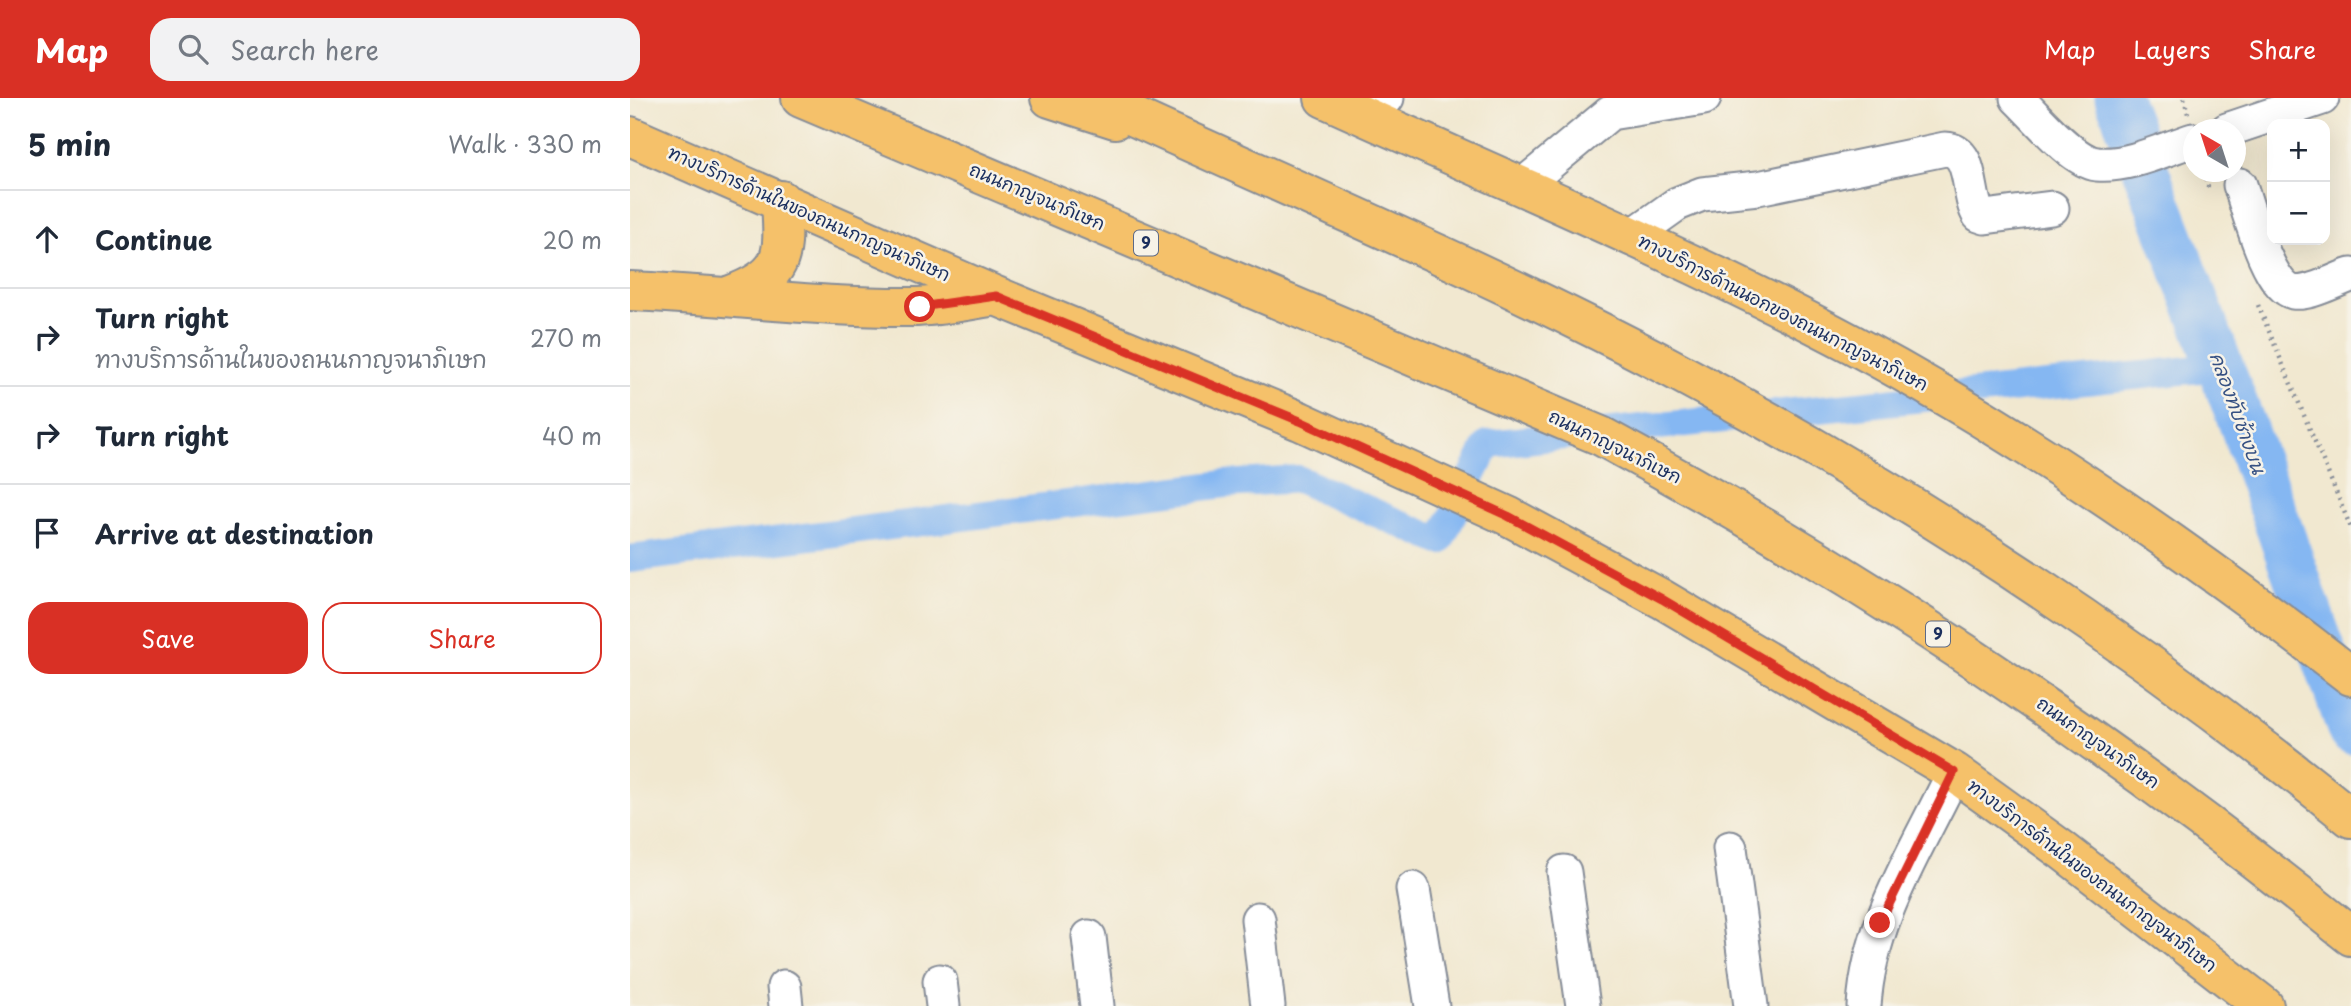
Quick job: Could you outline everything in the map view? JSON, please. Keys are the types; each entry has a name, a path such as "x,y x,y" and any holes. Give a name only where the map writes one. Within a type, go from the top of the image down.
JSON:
{"main road":[{"name":"ถนนกาญจนาภิเษก","path":"802,98 1490,388 1613,443 1723,502 1965,651 2166,790 2351,936"},
{"path":"1050,98 1195,145"},
{"path":"1093,98 1388,230 1669,367 1769,422 2015,574 2219,716 2351,818"},
{"name":"ทางบริการด้านนอกของถนนกาญจนาภิเษก","path":"1324,98 1375,107 1522,186 1632,236 1850,344 1982,418 2081,482 2351,676"},
{"name":"ทางบริการด้านในของถนนกาญจนาภิเษก","path":"630,136 996,296 1300,421 1508,516 1662,599 1954,772 2191,948 2264,1006"},
{"path":"731,295 757,285 778,267 783,242 781,200"},
{"path":"630,291 731,295 772,302 920,307 996,296"}],"street":[{"path":"1522,186 1610,113 1704,98"},
{"path":"2017,98 2043,124 2083,157 2096,164 2126,161 2183,143"},
{"path":"2246,124 2322,98"},
{"path":"1632,236 1677,204 1702,194 1758,188 1945,149 1954,149 1962,156 1979,215 1985,217 2052,208"},
{"path":"2227,193 2282,287 2299,292 2351,275"},
{"path":"1864,1006 1866,973 1880,923 1954,772"},
{"path":"1730,848 1751,1006"},
{"path":"1564,872 1583,1006"},
{"path":"1413,888 1432,1006"},
{"path":"1258,919 1268,1006"},
{"path":"1089,937 1097,1006"}],"path":[{"path":"2215,182 2227,193"},
{"path":"2257,302 2351,528"}],"waterway":[{"name":"คลองทับช้างบน","path":"2118,98 2243,426 2351,731"},
{"path":"630,559 1225,484 1298,479 1440,541 1488,444 2219,367"}],"route":[{"path":"920,307 996,296 1300,421 1508,516 1662,599 1903,739 1954,772 1880,923"}]}
